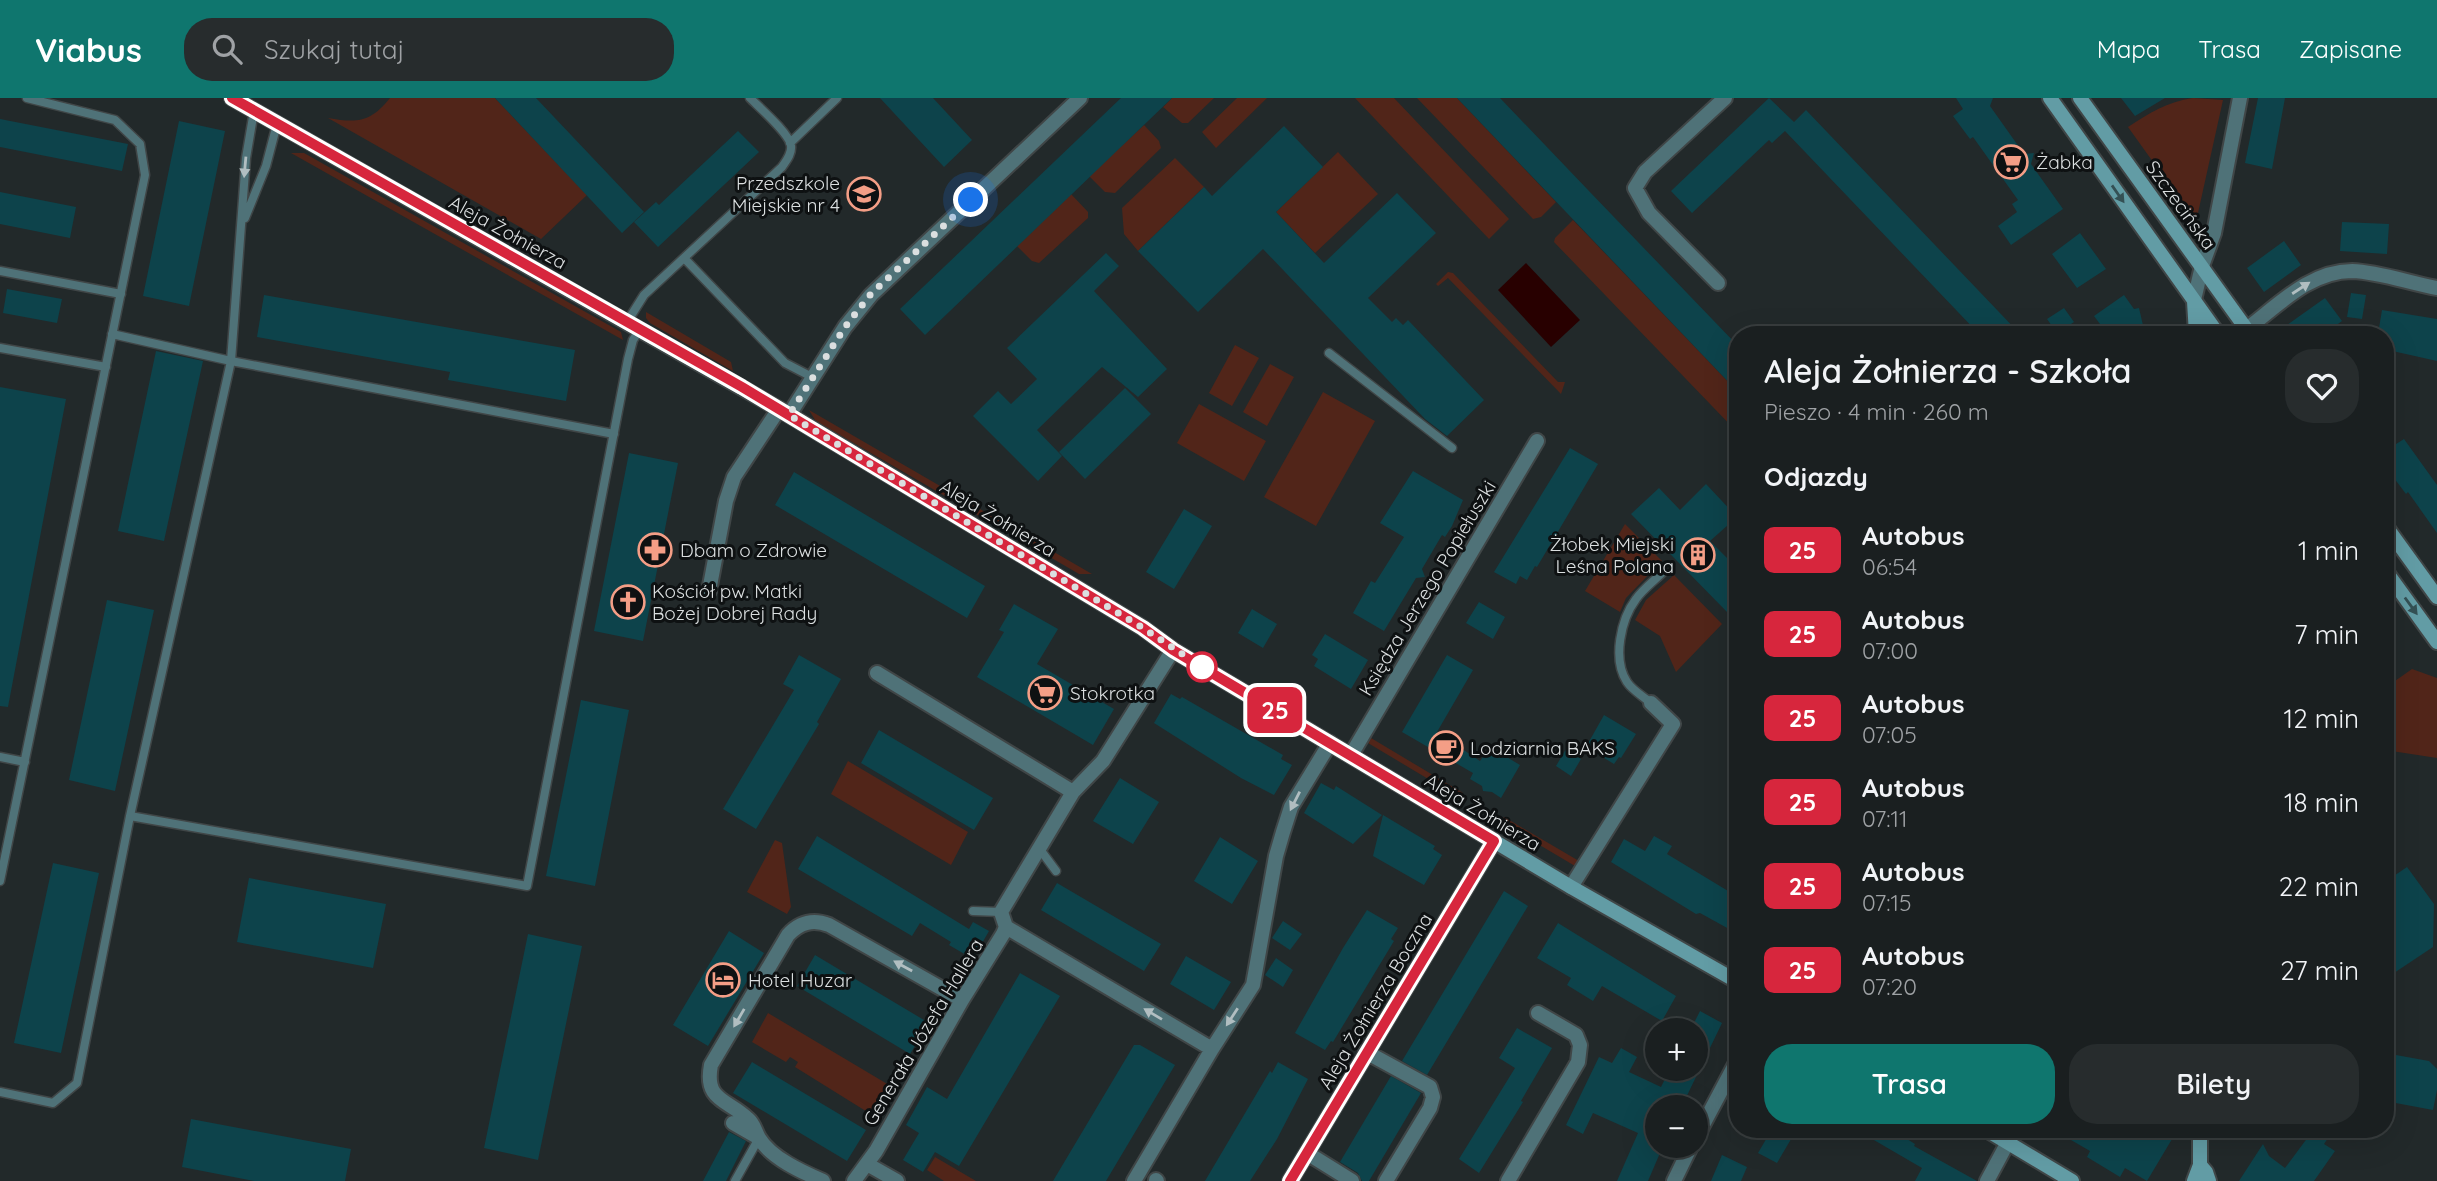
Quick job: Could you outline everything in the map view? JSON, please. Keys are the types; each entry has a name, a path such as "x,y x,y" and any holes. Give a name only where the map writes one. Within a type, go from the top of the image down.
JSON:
{"street":[{"name":"Aleja Żołnierza","path":"232,98 784,412 1143,628 1173,650 1571,887 1729,977"},
{"path":"709,591 726,502 734,477 813,377 845,327 870,295 1080,98"},
{"path":"1718,283 1649,213 1635,188 1645,172 1725,98"},
{"path":"2050,98 2212,326"},
{"name":"Szczecińska","path":"2080,98 2202,266 2241,326"},
{"path":"2196,326 2194,300 2214,233 2240,98"},
{"path":"2254,326 2314,279 2332,273 2353,271 2437,288"},
{"name":"Księdza Jerzego Popiełuszki","path":"1351,755 1537,440"},
{"path":"2394,537 2437,597"},
{"path":"2394,582 2437,642"},
{"path":"1001,912 1073,792 1103,761 1173,650"},
{"path":"877,673 1073,792"},
{"path":"1571,887 1672,723 1651,703"},
{"path":"1134,1181 1253,985 1276,856 1283,832 1291,807 1329,743"},
{"name":"Aleja Żołnierza Boczna","path":"1290,1181 1494,841"},
{"name":"Generała Józefa Hallera","path":"854,1181 871,1158 1006,927 1001,912"},
{"path":"759,1138 748,1119 715,1095 704,1081 788,934 799,925 819,922 830,925 962,1000"},
{"path":"1006,927 1212,1049"},
{"path":"1508,1181 1578,1062 1580,1045 1576,1035 1538,1013"},
{"path":"1366,1052 1430,1087 1433,1097 1430,1108 1386,1181"},
{"path":"1708,1115 1729,1076"},
{"path":"733,1123 759,1138 792,1165 823,1181"},
{"path":"2000,1138 2071,1181"},
{"path":"2194,1181 2200,1165 2200,1138"},
{"path":"1987,1181 2008,1143"},
{"path":"1307,1153 1352,1181"},
{"path":"871,1158 897,1181"},
{"path":"1674,1181 1685,1158"},
{"path":"2200,1165 2209,1181"}],"lane":[{"path":"0,881 145,175 140,144 115,120 27,98"},
{"path":"130,816 527,886 634,326 644,295 789,158 792,147 788,137 750,98"},
{"path":"790,143 837,98"},
{"path":"0,1092 53,1103 77,1083 130,816 230,361 246,158 254,111"},
{"path":"242,224 266,166 277,124"},
{"path":"684,258 785,363 813,377"},
{"path":"0,271 121,294"},
{"path":"112,334 230,361 614,434"},
{"path":"0,348 106,367"},
{"path":"1329,353 1452,448"},
{"path":"1651,703 1625,680 1620,665 1620,646 1628,614 1636,599 1663,572"},
{"path":"0,757 24,762"},
{"path":"1039,847 1056,871"},
{"path":"973,911 1001,912"},
{"path":"735,1181 759,1138"}],"shaded area":[{"path":"390,98 495,98 587,195 541,239 328,118 355,120 369,117"},
{"path":"1172,98 1214,98 1188,123 1182,123 1163,107"},
{"path":"1237,98 1267,98 1216,148 1202,132"},
{"path":"1355,98 1394,98 1509,219 1489,239"},
{"path":"1417,98 1457,98 1556,202 1541,217 1533,219"},
{"path":"2193,98 2223,100 2196,222 2128,127 2159,109"},
{"path":"1144,125 1159,141 1161,148 1115,193 1105,192 1089,176"},
{"path":"1338,152 1378,194 1315,253 1276,212"},
{"path":"291,153 304,153 621,332 623,340"},
{"path":"1175,158 1204,187 1138,251 1124,234 1122,208"},
{"path":"1071,194 1088,212 1088,218 1039,263 1032,261 1017,246"},
{"path":"1573,220 1729,383 1729,424 1554,242"},
{"path":"1526,263 1580,320 1551,347 1498,290"},
{"path":"1448,272 1453,273 1558,382 1565,382 1561,394 1448,278 1438,286 1436,284"},
{"path":"646,312 731,362 733,371 650,323"},
{"path":"1235,345 1259,358 1232,406 1209,393"},
{"path":"1270,364 1294,377 1267,426 1243,412"},
{"path":"1323,392 1375,421 1316,526 1264,497"},
{"path":"1199,404 1266,441 1244,481 1177,443"},
{"path":"809,410 1092,574 1079,574 821,424"},
{"path":"1625,524 1662,561 1626,598 1620,612 1585,591"},
{"path":"1674,575 1722,624 1676,672 1660,636 1635,620 1646,600"},
{"path":"2412,669 2437,678 2437,758 2394,751 2394,682"},
{"path":"1371,738 1463,793 1460,798 1368,743"},
{"path":"848,761 968,832 951,865 831,794"},
{"path":"1504,817 1579,861 1575,866 1501,822"},
{"path":"775,840 782,843 791,907 787,914 747,892"},
{"path":"768,1013 894,1088 877,1118 795,1067 798,1062 790,1057 786,1062 752,1042"},
{"path":"935,1157 976,1181 944,1181 927,1170"}],"building":[{"path":"495,98 536,98 644,212 622,233"},
{"path":"880,98 933,98 972,140 944,167"},
{"path":"1121,98 1172,98 925,335 900,309"},
{"path":"1457,98 1500,98 1729,337 1729,383"},
{"path":"1769,98 1794,122 1806,110 2012,326 1971,326 1785,131 1772,143 1769,140 1692,213 1671,191"},
{"path":"1956,98 1993,98 1990,106 2024,154 2034,153 2031,164 2063,209 2011,245 1998,226 2017,212 2012,204 2018,200 1973,137 1970,139 1953,116 1963,109"},
{"path":"2121,98 2165,98 2135,116"},
{"path":"2258,98 2285,98 2272,169 2245,163"},
{"path":"0,119 128,144 122,171 0,147"},
{"path":"179,121 225,131 189,306 143,296"},
{"path":"1284,126 1323,167 1276,212 1324,263 1397,193 1436,233 1368,298 1392,322 1396,318 1403,325 1408,320 1484,400 1447,436 1425,419 1263,249 1198,312 1138,251 1204,187 1212,196"},
{"path":"738,131 759,152 658,247 634,222 656,202 659,205"},
{"path":"0,192 76,207 70,238 0,224"},
{"path":"2342,222 2389,224 2387,254 2340,251"},
{"path":"2080,233 2106,269 2077,288 2052,254"},
{"path":"2284,241 2301,265 2264,292 2247,268"},
{"path":"1106,253 1119,266 1094,291 1167,369 1138,397 1102,367 1037,430 1062,456 1038,481 973,416 998,391 1011,404 1037,379 1007,348"},
{"path":"7,289 62,299 57,323 3,313"},
{"path":"2351,293 2366,295 2362,319 2347,317"},
{"path":"264,295 575,350 566,401 448,380 450,372 257,337"},
{"path":"2124,295 2134,309 2139,308 2143,326 2102,326 2094,316"},
{"path":"2325,298 2342,321 2335,326 2287,325"},
{"path":"2064,308 2074,322 2068,326 2052,326 2047,319"},
{"path":"2382,310 2437,319 2437,361 2394,351 2394,326 2379,326"},
{"path":"156,351 203,361 164,541 118,531"},
{"path":"0,387 66,399 8,707 0,706"},
{"path":"1125,388 1151,414 1085,479 1059,452"},
{"path":"2404,439 2437,485 2437,533 2408,492 2406,494 2394,478 2394,445"},
{"path":"1570,448 1598,464 1537,567 1535,566 1527,580 1520,576 1516,584 1494,572"},
{"path":"629,453 678,463 662,544 668,545 665,561 659,560 643,641 594,631"},
{"path":"1413,471 1463,500 1452,526 1445,537 1442,535 1422,569 1425,577 1416,578 1384,631 1353,613 1371,581 1375,583 1404,537 1380,523"},
{"path":"794,472 985,586 967,618 775,505"},
{"name":"Żłobek Miejski Leśna Polana","path":"1706,484 1729,508 1729,524 1710,541 1729,560 1727,612 1631,514 1659,488 1680,510"},
{"path":"1184,509 1212,526 1174,589 1146,572"},
{"path":"107,600 154,610 115,791 69,780"},
{"path":"1479,602 1505,617 1493,639 1466,623"},
{"name":"Stokrotka","path":"1014,604 1058,629 1037,664 1114,709 1093,745 977,677 1004,632 999,630"},
{"path":"1252,609 1277,624 1263,648 1238,633"},
{"path":"1325,634 1368,660 1351,689 1314,666 1318,659 1312,655"},
{"path":"799,655 841,679 817,722 819,724 756,829 723,809 794,690 783,684"},
{"path":"1447,655 1473,670 1437,732 1480,761 1490,747 1520,765 1501,798 1492,792 1483,791 1482,786 1470,779 1473,773 1402,732"},
{"path":"1171,694 1180,699 1182,697 1283,755 1281,759 1292,765 1274,795 1241,778 1154,723"},
{"path":"581,700 629,710 595,886 546,876"},
{"path":"1604,715 1636,734 1614,764 1586,747"},
{"path":"879,730 993,798 974,830 861,763"},
{"path":"1566,749 1581,759 1571,776 1556,766"},
{"path":"1120,778 1159,802 1133,844 1093,821"},
{"path":"1321,783 1334,790 1336,786 1382,815 1353,844 1304,813"},
{"path":"1383,815 1435,846 1433,849 1442,855 1424,885 1373,856"},
{"path":"817,836 969,929 973,922 989,931 973,959 920,923 912,936 798,869"},
{"path":"1654,836 1672,846 1667,854 1729,892 1729,929 1700,913 1696,914 1611,862 1624,839 1645,851"},
{"path":"1220,837 1258,861 1232,904 1194,881"},
{"path":"53,863 99,873 61,1053 14,1043"},
{"path":"2407,867 2434,904 2433,947 2394,973 2394,876"},
{"path":"249,878 386,904 373,968 237,942"},
{"path":"1057,883 1161,944 1144,971 1041,910"},
{"path":"1504,891 1528,906 1427,1075 1402,1061"},
{"path":"1367,910 1398,928 1391,939 1394,941 1333,1042 1331,1041 1325,1050 1295,1033"},
{"path":"1283,921 1302,934 1290,950 1272,938"},
{"path":"1558,923 1676,996 1664,1018 1657,1018 1602,986 1593,1001 1567,985 1571,978 1537,958"},
{"name":"Hotel Huzar","path":"729,931 764,953 708,1046 673,1025"},
{"path":"528,934 582,946 538,1160 484,1148"},
{"path":"815,955 929,1023 910,1054 797,986"},
{"path":"1186,956 1231,982 1214,1010 1170,984"},
{"path":"1276,958 1293,970 1283,987 1265,975"},
{"path":"1020,973 1060,996 959,1166 935,1152 923,1172 903,1160 919,1133 906,1125 927,1087 947,1099"},
{"path":"1700,1011 1722,1023 1708,1052 1708,1018 1696,1018"},
{"path":"1517,1028 1552,1048 1521,1101 1523,1102 1479,1173 1459,1159 1515,1068 1499,1058"},
{"path":"1134,1045 1140,1045 1175,1065 1106,1181 1053,1181"},
{"path":"1621,1048 1637,1057 1629,1072 1661,1087 1664,1081 1694,1081 1687,1095 1645,1095 1645,1158 1658,1158 1648,1181 1617,1181 1638,1133 1593,1113 1583,1134 1566,1125 1599,1057 1612,1063"},
{"path":"2394,1055 2429,1061 2437,1069 2433,1110 2394,1103"},
{"path":"752,1062 866,1130 847,1161 733,1093"},
{"path":"1278,1062 1308,1079 1277,1139 1250,1181 1205,1181 1270,1071 1272,1073"},
{"path":"1391,1076 1421,1093 1369,1181 1362,1181 1358,1173 1340,1162"},
{"path":"191,1119 351,1149 345,1181 254,1181 182,1167"},
{"path":"729,1132 746,1141 726,1181 703,1181"},
{"path":"1767,1138 1792,1138 1777,1163 1758,1153"},
{"path":"1870,1138 1905,1138 1915,1144 1914,1146 1977,1181 1915,1181 1922,1168"},
{"path":"2068,1138 2173,1138 2147,1181 2125,1168 2120,1177 2087,1157 2090,1151"},
{"path":"2307,1138 2328,1138 2324,1144 2335,1151 2314,1181 2239,1181 2263,1144 2269,1156 2285,1168"},
{"path":"1722,1155 1747,1167 1741,1181 1711,1181"}],"bus line":[{"name":"25","path":"232,98 779,409 1143,628 1173,650 1494,841 1290,1181"}],"place":[{"name":"Żabka","path":"2011,162"},
{"name":"Przedszkole Miejskie nr 4","path":"864,194"},
{"name":"Dbam o Zdrowie","path":"655,550"},
{"name":"Żłobek Miejski Leśna Polana","path":"1698,555"},
{"name":"Kościół pw. Matki Bożej Dobrej Rady","path":"628,602"},
{"name":"Stokrotka","path":"1045,693"},
{"name":"Lodziarnia BAKS","path":"1446,748"},
{"name":"Hotel Huzar","path":"723,980"}],"route":[{"path":"971,200 870,295 845,327 789,415 1143,628 1202,667"}]}
